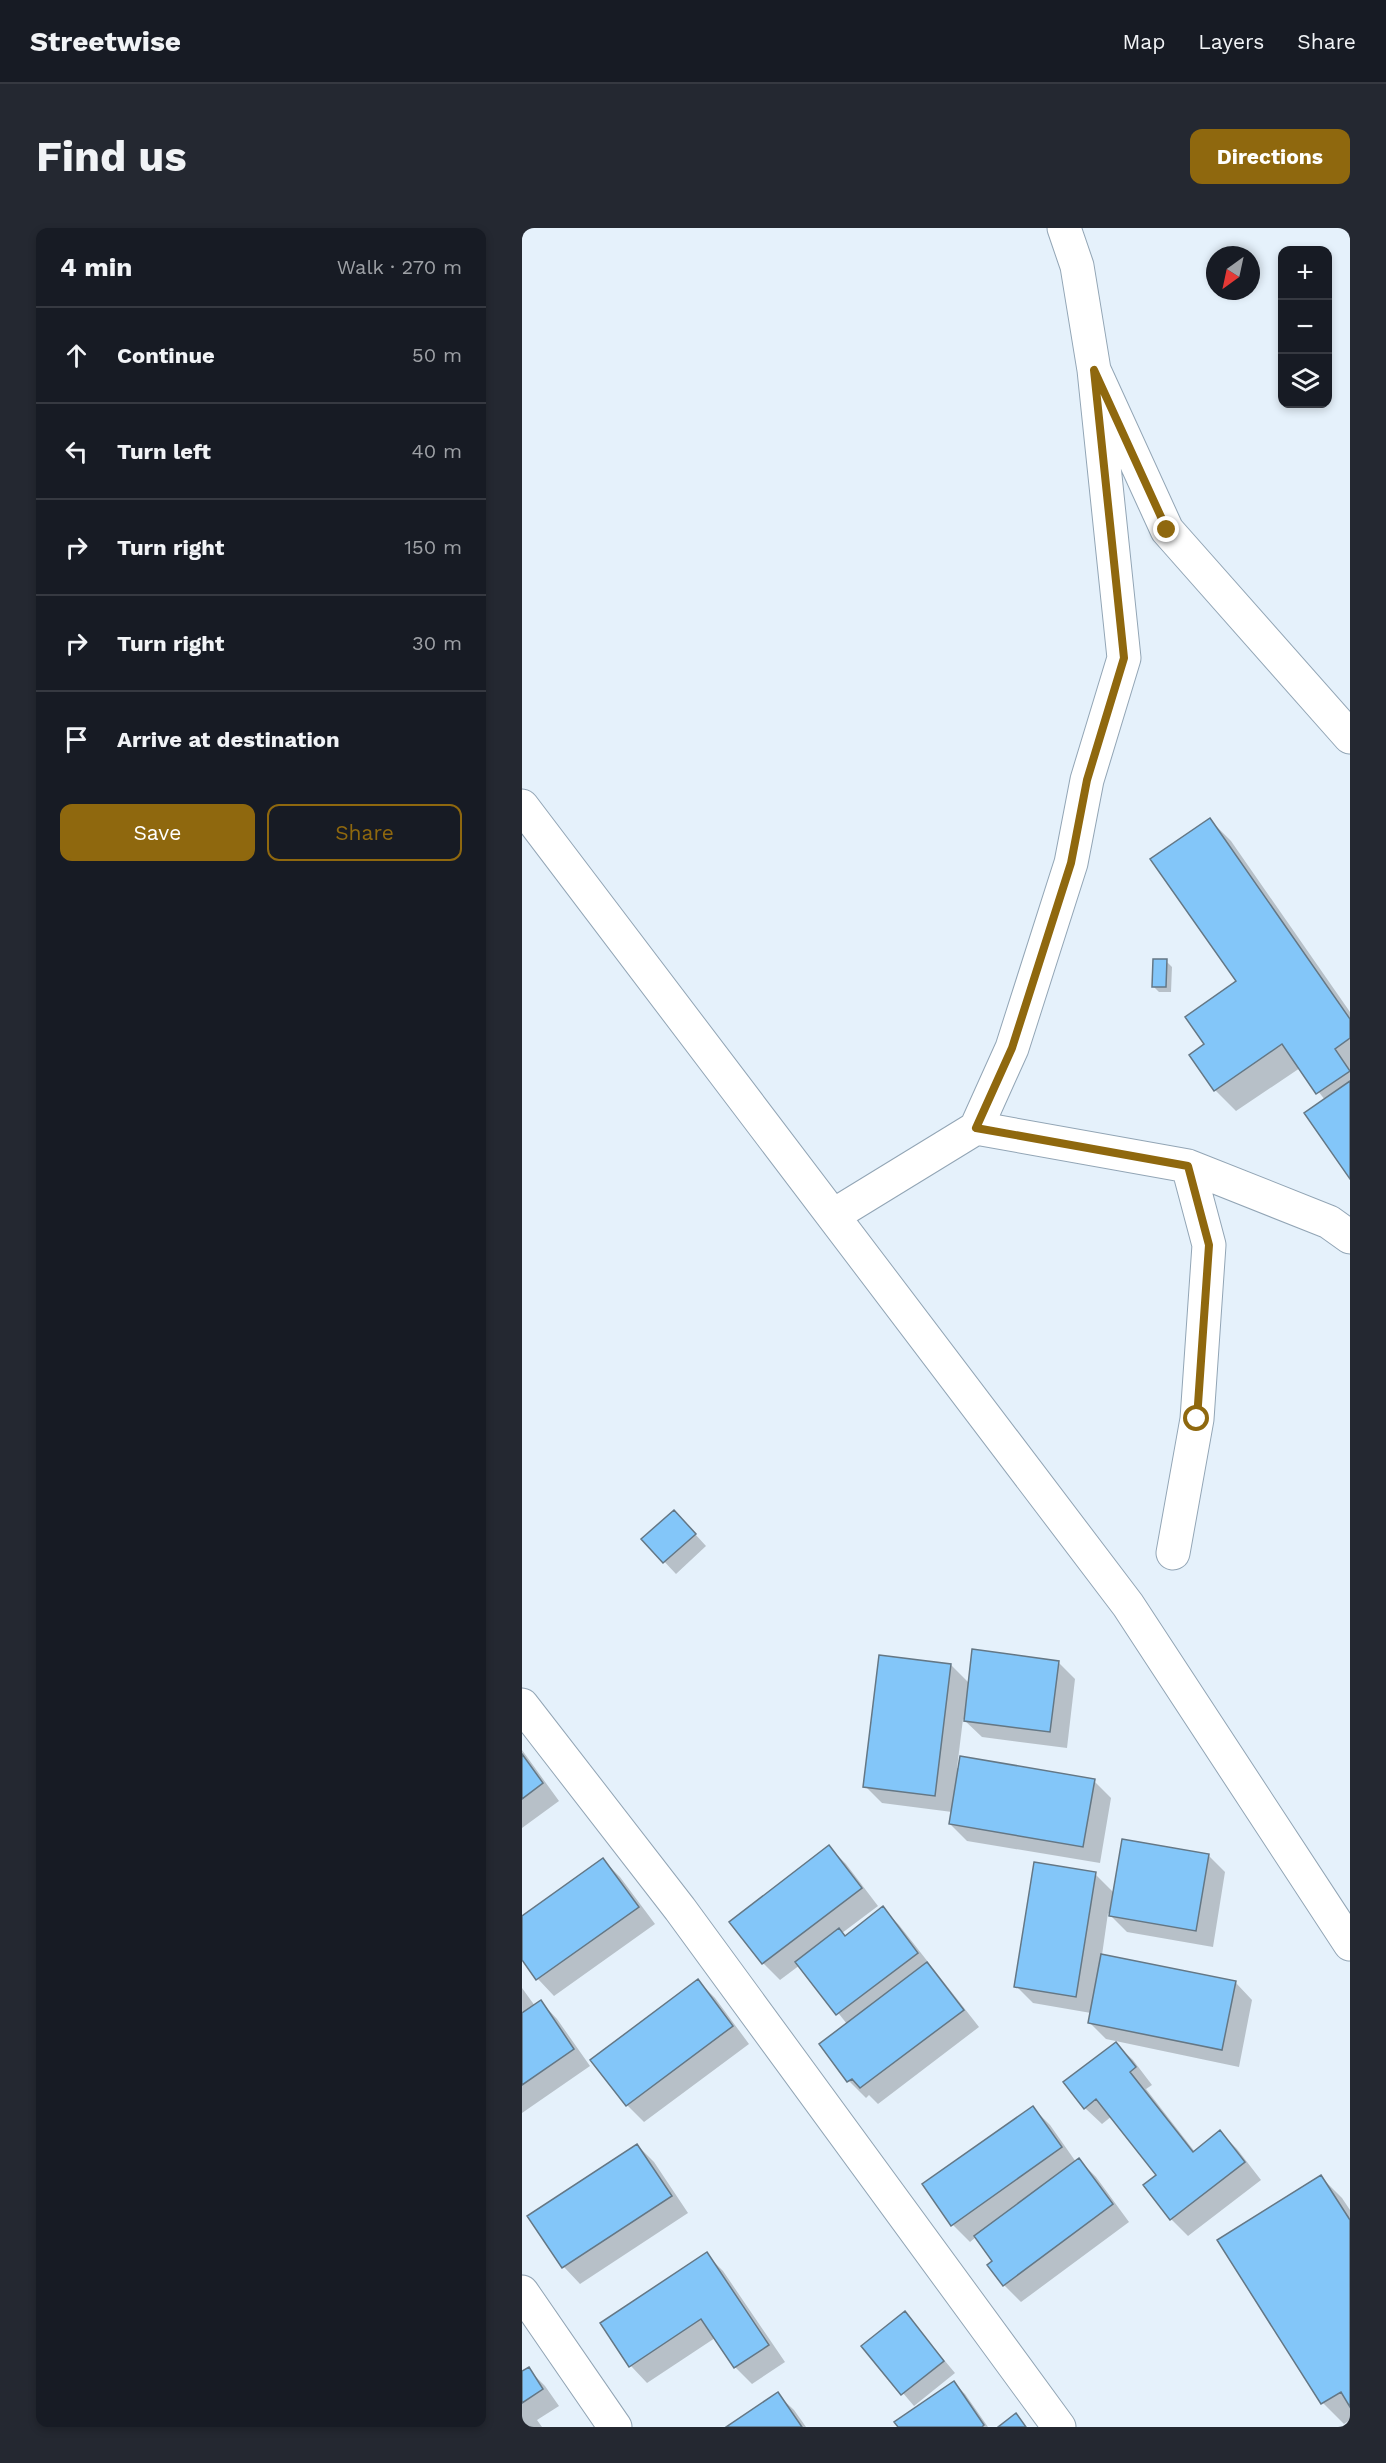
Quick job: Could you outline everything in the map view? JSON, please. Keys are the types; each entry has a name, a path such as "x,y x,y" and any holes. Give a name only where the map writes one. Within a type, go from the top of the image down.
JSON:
{"street":[{"path":"834,1215 976,1128 1012,1048 1071,863 1087,780 1124,658 1094,370 1077,266 1064,228"},
{"path":"1094,370 1167,530 1350,737"},
{"path":"522,806 1128,1605 1350,1944"},
{"path":"976,1128 1188,1166 1329,1222 1350,1237"},
{"path":"1173,1553 1197,1419 1209,1245 1188,1166"},
{"path":"522,1705 680,1909 1059,2427"},
{"path":"522,2292 615,2427"}],"building":[{"path":"1210,818 1350,1019 1350,1038 1335,1049 1350,1071 1316,1094 1282,1044 1214,1091 1189,1055 1204,1044 1185,1017 1236,981 1150,859"},
{"path":"1153,959 1167,959 1166,987 1152,987"},
{"path":"1350,1081 1350,1179 1304,1113"},
{"path":"674,1510 696,1534 663,1563 641,1539"},
{"path":"972,1649 1059,1661 1050,1732 964,1721"},
{"path":"879,1655 951,1664 935,1796 863,1787"},
{"path":"522,1754 543,1783 522,1799"},
{"path":"960,1756 1095,1779 1083,1847 949,1824"},
{"path":"1122,1839 1209,1854 1196,1931 1109,1916"},
{"path":"829,1845 862,1888 762,1964 729,1922"},
{"path":"603,1858 639,1907 536,1980 522,1960 522,1916"},
{"path":"1034,1862 1096,1872 1076,1997 1014,1987"},
{"path":"883,1906 918,1953 836,2015 795,1962 839,1928 845,1936"},
{"path":"1101,1954 1236,1981 1222,2050 1088,2023"},
{"path":"927,1962 964,2010 860,2088 852,2079 847,2082 819,2044"},
{"path":"698,1979 733,2026 626,2106 590,2060"},
{"path":"541,2000 574,2049 522,2085 522,2013"},
{"path":"1116,2042 1136,2067 1130,2072 1193,2152 1220,2130 1245,2162 1170,2220 1143,2185 1156,2175 1096,2099 1084,2109 1063,2082"},
{"path":"1033,2106 1062,2147 951,2226 922,2184"},
{"path":"637,2144 672,2196 562,2268 527,2216"},
{"path":"1079,2158 1113,2204 1003,2286 987,2265 992,2261 974,2236"},
{"path":"1321,2175 1350,2220 1350,2407 1341,2392 1321,2404 1217,2240"},
{"path":"707,2252 769,2345 734,2368 701,2319 629,2367 600,2323"},
{"path":"905,2311 944,2361 901,2395 861,2346"},
{"path":"529,2367 543,2389 522,2403 522,2371"},
{"path":"954,2381 984,2425 982,2427 898,2427 894,2422"},
{"path":"778,2392 802,2427 726,2427"},
{"path":"1016,2413 1026,2427 998,2427"}],"route":[{"path":"1167,530 1094,370 1124,658 1087,780 1071,863 1012,1048 976,1128 1188,1166 1209,1245 1197,1419"}]}
